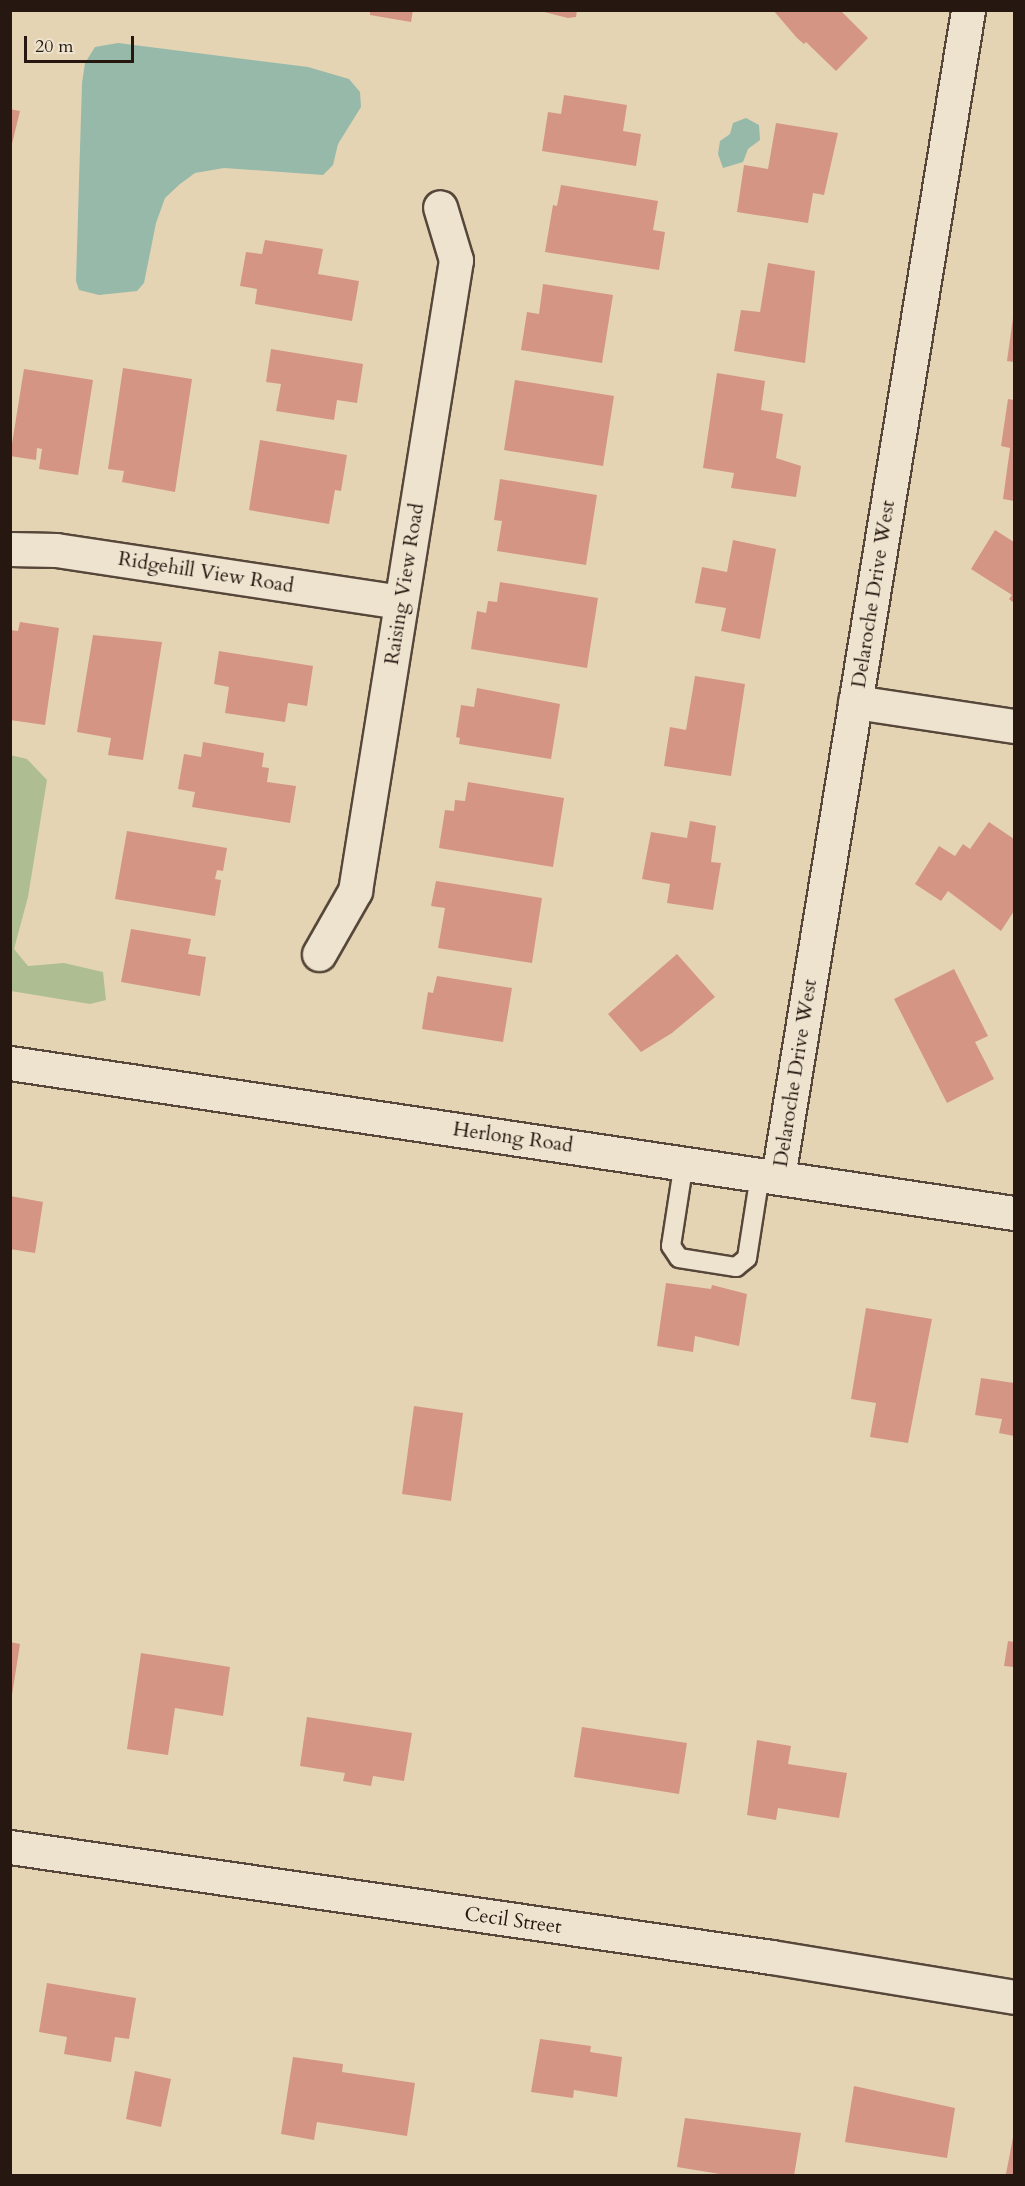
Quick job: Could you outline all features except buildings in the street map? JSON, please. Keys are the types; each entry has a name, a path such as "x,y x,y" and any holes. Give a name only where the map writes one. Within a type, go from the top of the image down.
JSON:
{"street":[{"name":"Delaroche Drive West","path":"769,1176 855,702 968,10"},
{"name":"Raising View Road","path":"319,954 355,891 456,260 440,207"},
{"name":"Ridgehill View Road","path":"10,549 56,550 401,602"},
{"path":"855,702 1014,726"},
{"name":"Herlong Road","path":"10,1063 1014,1213"},
{"name":"Cecil Street","path":"10,1847 771,1957 1014,1997"}],"lane":[{"path":"684,1162 671,1246 679,1258 713,1264 736,1267 747,1258 769,1176"}],"shaded area":[{"path":"118,43 308,67 349,79 360,92 361,107 338,144 333,165 323,175 224,168 195,173 165,198 156,223 144,283 137,291 99,295 79,290 76,281 82,83 85,63 95,47"},
{"path":"746,118 759,125 760,140 748,149 743,162 723,168 718,154 720,141 730,134 733,123"},
{"path":"10,755 27,759 47,780 28,897 14,949 28,966 64,963 103,972 106,1000 90,1004 11,991"}]}
